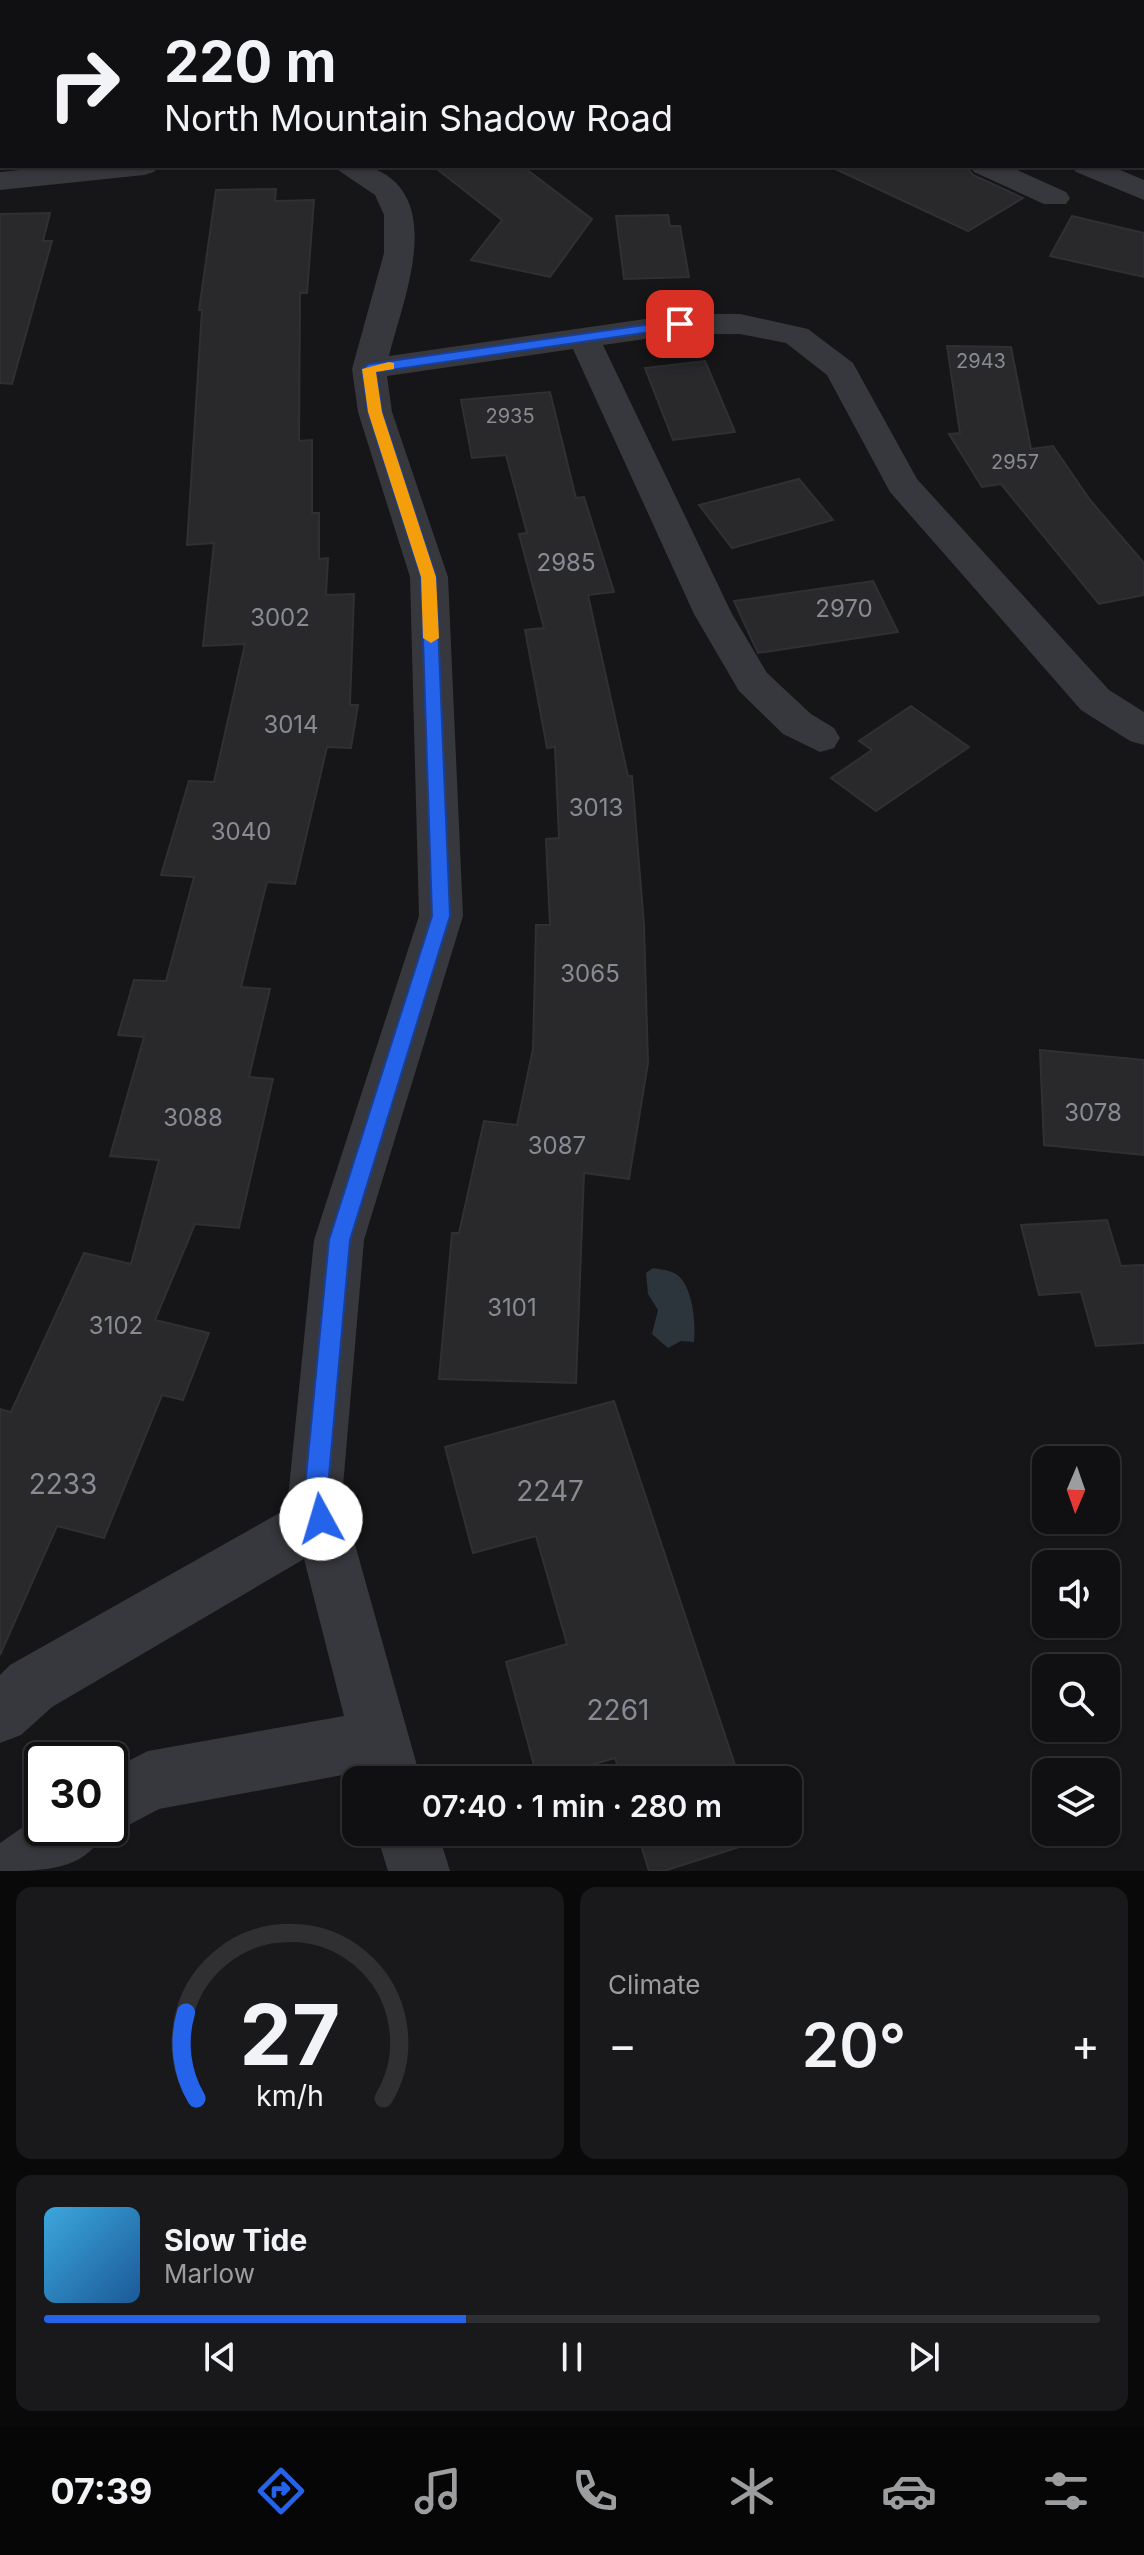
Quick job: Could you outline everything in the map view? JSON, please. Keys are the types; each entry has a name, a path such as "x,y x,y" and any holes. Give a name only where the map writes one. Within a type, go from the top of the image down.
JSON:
{"street":[{"path":"0,181 125,168"},
{"path":"128,1794 148,1781 385,1759 315,1498 339,1240 441,916 429,577 375,412 369,369 399,253 399,215 388,190 350,168"},
{"path":"988,168 1055,198"},
{"path":"1091,168 1144,191"},
{"path":"369,369 680,324 740,324 797,336 841,370 902,484 1095,700 1144,731"},
{"path":"584,338 729,642 753,682 797,724 820,738"},
{"path":"0,1714 31,1686 321,1519"},
{"path":"13,1871 49,1846"},
{"path":"411,1846 419,1871"}],"shaded area":[{"path":"653,1268 672,1272 685,1284 693,1314 694,1342 681,1341 668,1348 652,1334 658,1310 648,1294 646,1273"}],"building":[{"path":"436,168 525,168 592,219 550,277 471,260 502,220"},
{"path":"833,168 968,168 973,175 1023,198 968,231"},
{"path":"276,189 275,201 314,200 307,293 300,293 299,441 312,440 312,513 319,513 319,559 328,558 326,595 354,594 350,705 358,705 351,748 327,747 295,884 267,882 241,987 270,989 249,1077 273,1079 239,1228 195,1224 155,1320 209,1333 183,1400 162,1395 104,1538 57,1526 0,1655 0,1409 11,1412 84,1253 131,1264 159,1160 110,1156 144,1037 118,1035 134,980 166,981 194,877 161,875 189,781 214,782 245,644 203,646 214,543 187,545 202,310 199,310 216,190"},
{"path":"50,213 43,241 52,241 12,384 0,383 0,214"},
{"path":"668,215 670,226 680,226 689,277 624,279 616,216"},
{"path":"1072,216 1144,233 1144,277 1050,256"},
{"path":"947,346 1011,347 1031,449 1053,446 1090,500 1144,563 1144,595 1099,604 1001,484 982,487 949,434 960,433"},
{"path":"705,361 735,432 673,440 645,368"},
{"path":"550,392 576,498 584,497 614,592 588,595 628,776 632,776 644,926 648,1063 629,1179 584,1173 576,1383 439,1379 452,1233 459,1233 484,1121 517,1125 533,1049 536,925 550,925 546,839 559,838 555,747 547,748 525,630 544,628 519,534 527,533 506,455 472,458 461,400"},
{"path":"799,479 833,520 732,548 699,505"},
{"path":"873,581 898,632 758,653 734,601"},
{"path":"911,706 969,747 876,811 831,778 872,750 859,741"},
{"path":"1040,1050 1144,1060 1144,1155 1044,1145"},
{"path":"1107,1220 1121,1266 1144,1265 1144,1343 1096,1346 1081,1292 1039,1295 1021,1225"},
{"path":"614,1401 735,1766 618,1766 615,1758 587,1766 534,1766 506,1662 567,1644 536,1536 473,1553 445,1447"},
{"path":"641,1846 742,1846 664,1871 649,1871"}],"slow traffic":[{"path":"389,366 369,369 375,412 429,577 431,638"}],"route":[{"path":"321,1519 315,1498 339,1240 441,916 429,577 375,412 369,369 680,324"}]}
